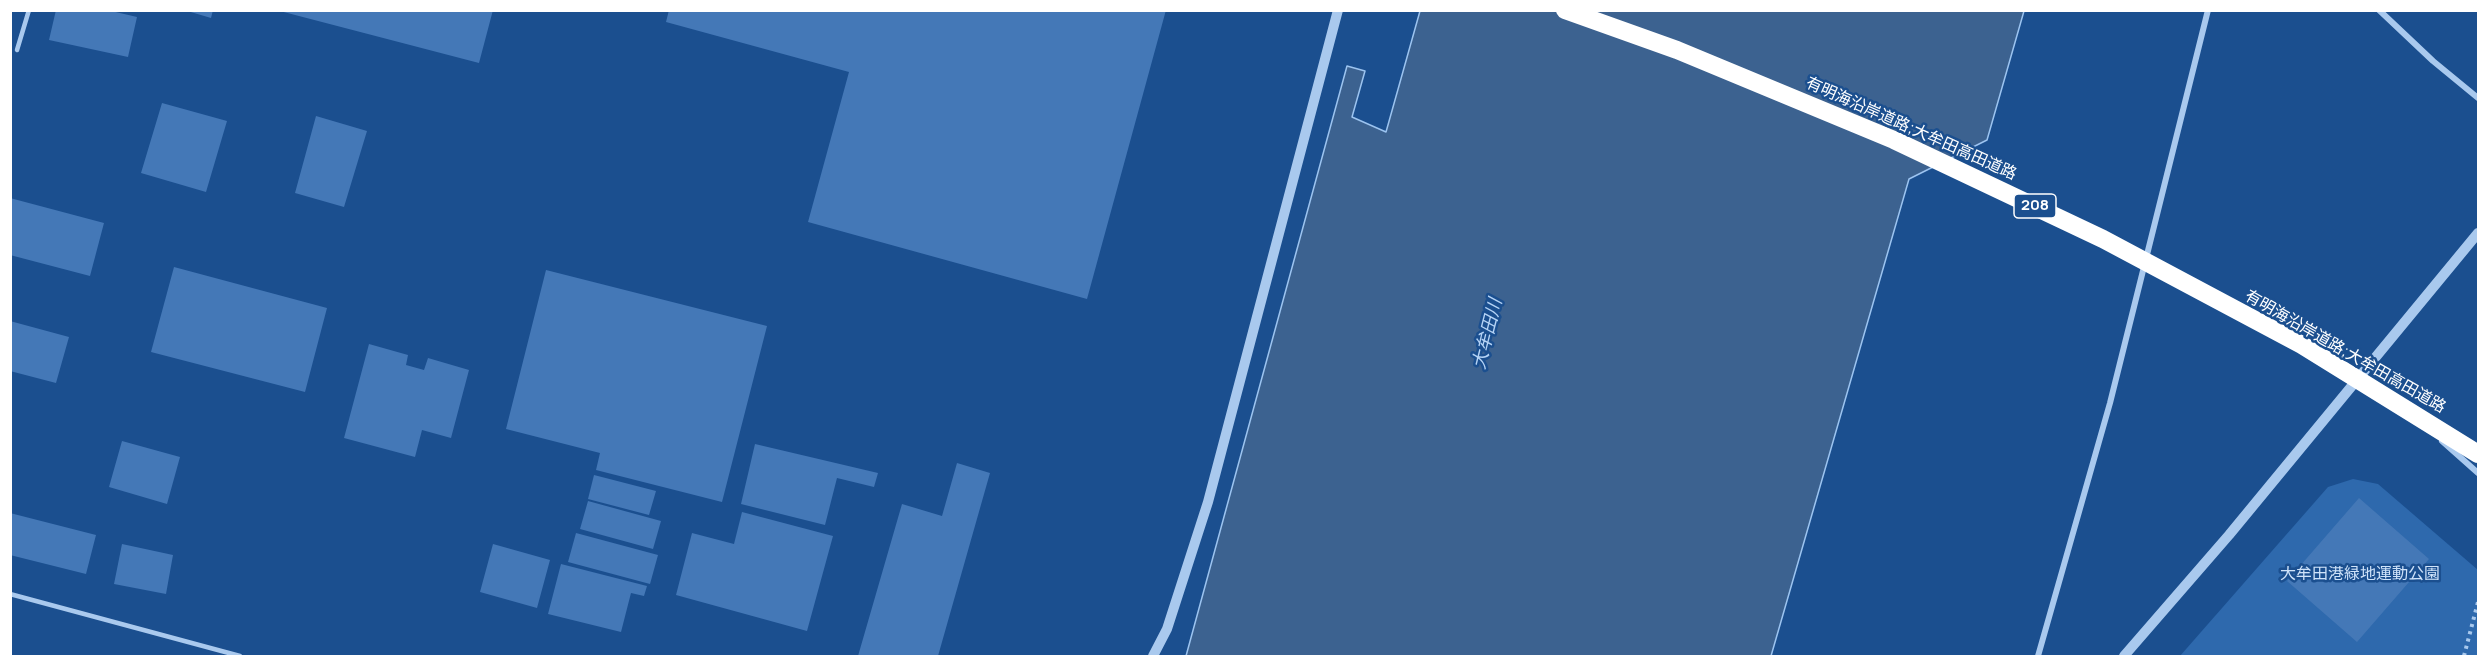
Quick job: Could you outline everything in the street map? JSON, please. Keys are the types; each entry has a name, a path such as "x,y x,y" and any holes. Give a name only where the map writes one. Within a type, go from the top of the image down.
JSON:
{"highway":[{"name":"有明海沿岸道路;大牟田高田道路","path":"1565,10 1677,50 1894,140 2103,238 2302,345 2478,454"}],"street":[{"path":"1153,657 1167,629 1208,501 1338,10"},
{"path":"2038,657 2110,403 2208,10"},
{"path":"2379,10 2433,61 2478,98"},
{"path":"2124,657 2365,373 2478,233"},
{"path":"2365,373 2478,473"}],"lane":[{"path":"17,50 29,10"},
{"path":"10,594 240,657"}],"path":[{"path":"2464,657 2478,602"}],"green space":[{"name":"大牟田港緑地運動公園","path":"2353,479 2378,484 2478,570 2478,656 2180,656 2328,487"}],"water":[{"name":"大牟田川","path":"1420,11 2024,11 1987,140 1909,179 1771,656 1186,656 1347,66 1365,71 1352,117 1386,132"}],"building":[{"path":"56,10 107,10 137,17 128,57 49,40"},
{"path":"184,10 213,10 211,18"},
{"path":"276,10 493,10 479,63"},
{"path":"669,10 1166,10 1087,299 808,222 849,72 666,22"},
{"path":"162,103 227,121 206,192 141,173"},
{"path":"316,116 367,131 344,207 295,193"},
{"path":"10,198 104,223 90,276 10,255"},
{"path":"174,267 327,308 305,392 151,352"},
{"path":"546,270 767,326 722,502 596,470 600,453 506,429"},
{"path":"10,321 69,337 56,383 10,371"},
{"path":"369,344 408,355 406,365 424,370 428,358 469,370 451,438 422,430 415,457 344,438"},
{"path":"122,441 180,457 167,504 109,487"},
{"path":"755,444 878,473 874,487 837,478 825,525 741,504"},
{"path":"957,463 990,473 938,656 858,656 902,504 942,516"},
{"path":"594,475 656,491 649,515 588,499"},
{"path":"2359,498 2429,559 2357,642 2287,581"},
{"path":"588,501 661,521 653,549 580,529"},
{"path":"742,512 833,536 807,631 676,595 692,533 734,544"},
{"path":"10,513 96,535 86,574 10,555"},
{"path":"576,533 658,555 650,584 568,562"},
{"path":"122,544 173,555 166,594 114,584"},
{"path":"493,544 550,560 537,608 480,592"},
{"path":"561,564 647,586 644,596 631,593 621,632 548,614"}]}
